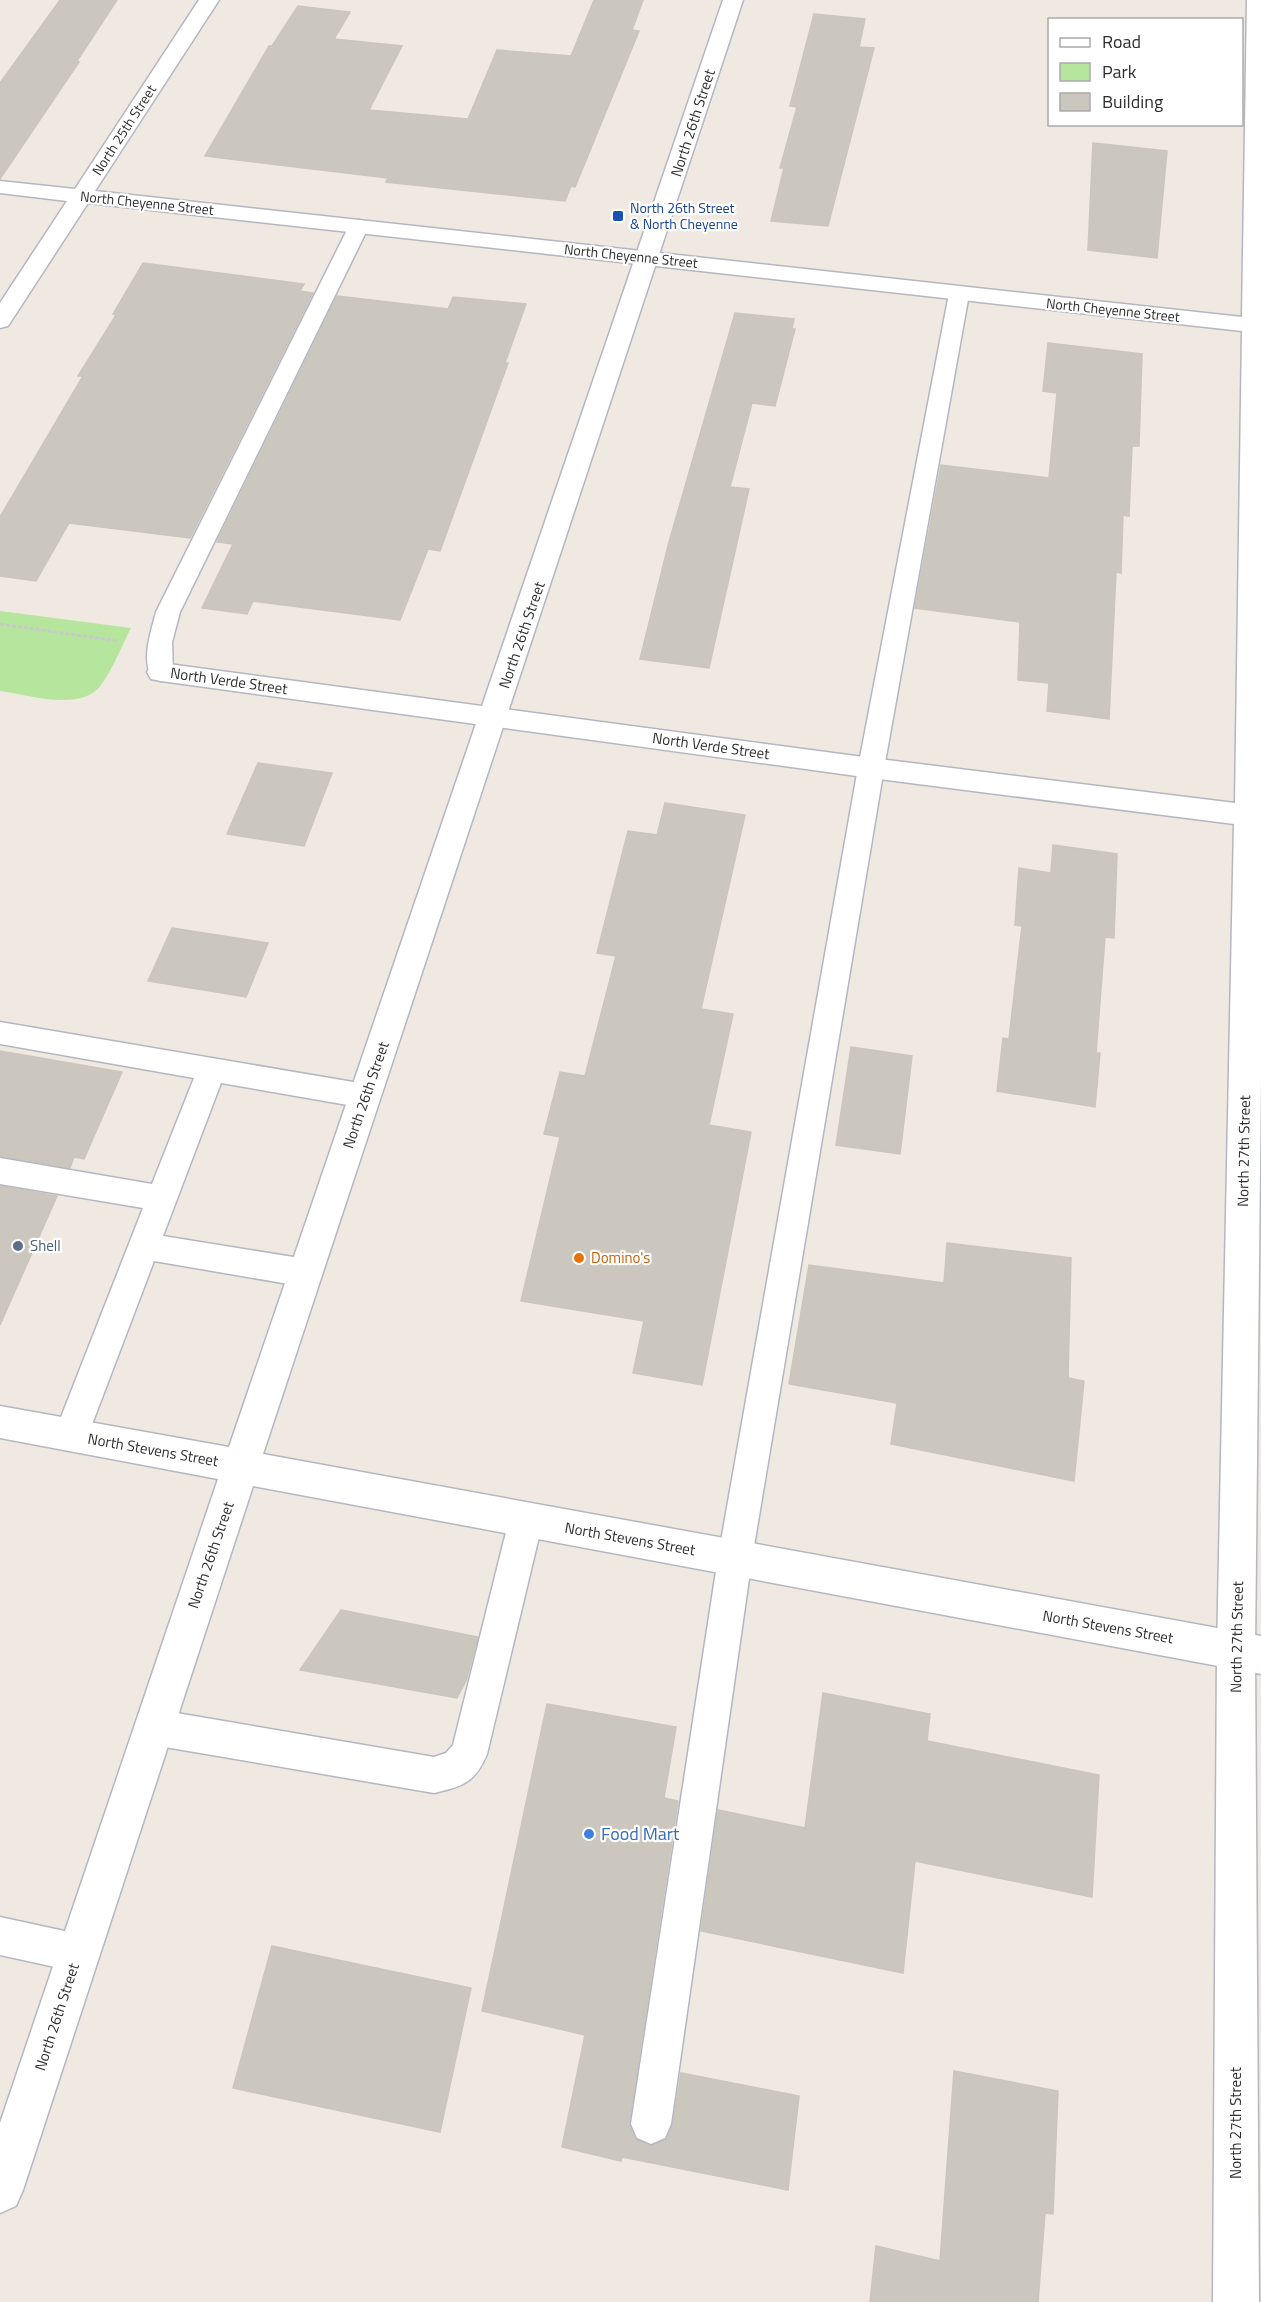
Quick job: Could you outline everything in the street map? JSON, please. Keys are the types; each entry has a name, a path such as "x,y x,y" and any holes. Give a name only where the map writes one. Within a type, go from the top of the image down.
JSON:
{"street":[{"name":"North 25th Street","path":"0,321 209,0"},
{"name":"North 26th Street","path":"0,2190 240,1467 733,0"},
{"name":"North 27th Street","path":"1236,2302 1249,1653 1258,326 1257,0"},
{"name":"North Cheyenne Street","path":"0,187 1258,326"},
{"name":"North Verde Street","path":"161,672 871,768 1255,816"},
{"name":"North Stevens Street","path":"0,1422 1249,1653"}],"lane":[{"path":"161,672 160,642 168,612 359,226"},
{"path":"651,2124 735,1558 871,768 959,294"},
{"path":"0,1033 365,1096"},
{"path":"71,1435 212,1069"},
{"path":"0,1171 163,1199"},
{"path":"144,1246 306,1273"},
{"path":"153,1727 434,1775 457,1769 469,1754 526,1520"},
{"path":"0,1936 78,1953"}],"path":[{"path":"0,624 109,638 134,645 161,672"}],"green space":[{"path":"0,611 131,628 101,685 92,693 81,698 54,700 0,691"}],"building":[{"path":"60,0 117,0 77,61 79,62 0,179 0,83"},
{"path":"594,0 643,0 632,30 639,31 575,187 571,186 565,201 386,182 388,178 205,156 269,46 272,46 298,6 350,12 334,39 402,46 369,110 468,119 497,50 571,56"},
{"path":"814,14 865,19 859,47 874,48 828,226 771,221 784,168 780,168 797,107 790,106"},
{"path":"1093,143 1167,151 1157,258 1088,250"},
{"path":"143,263 304,284 300,291 313,293 190,538 69,523 36,581 0,576 0,517 83,376 78,376 116,315 113,314"},
{"path":"337,296 448,309 453,297 526,304 505,363 508,363 440,551 428,549 400,620 253,601 247,614 202,608 233,544 217,542"},
{"path":"735,313 794,319 792,329 795,329 775,406 752,403 730,487 749,489 709,668 640,659 669,542"},
{"path":"1048,343 1142,354 1139,446 1132,446 1129,516 1123,515 1121,573 1116,572 1109,719 1047,711 1049,683 1018,680 1020,622 915,608 941,465 1049,478 1057,393 1043,391"},
{"path":"258,763 332,773 304,846 227,834"},
{"path":"665,803 745,815 701,1009 733,1014 709,1125 751,1132 702,1385 633,1373 644,1321 521,1301 560,1137 544,1134 560,1072 585,1076 616,956 597,953 628,831 657,835"},
{"path":"1053,845 1117,854 1114,938 1105,937 1096,1053 1100,1053 1095,1107 997,1091 1003,1038 1009,1039 1022,926 1015,925 1019,868 1051,873"},
{"path":"172,928 268,943 246,997 148,981"},
{"path":"851,1047 912,1056 900,1154 836,1145"},
{"path":"0,1051 122,1072 84,1159 74,1157 70,1168 0,1156"},
{"name":"Shell","path":"0,1186 57,1196 0,1325"},
{"path":"947,1243 1071,1258 1068,1378 1084,1381 1074,1481 891,1444 897,1403 789,1384 809,1265 944,1283"},
{"path":"341,1610 478,1637 466,1681 457,1698 300,1670"},
{"path":"823,1693 930,1714 927,1741 1099,1775 1092,1897 915,1861 903,1973 701,1931 718,1810 805,1828"},
{"path":"547,1704 676,1727 664,1798 678,1801 629,2124 635,2139 650,2146 667,2139 673,2124 681,2073 799,2096 788,2190 622,2157 621,2161 562,2147 585,2035 482,2011"},
{"path":"272,1946 471,1988 440,2132 233,2088"},
{"path":"954,2071 1058,2091 1053,2214 1045,2213 1038,2302 870,2302 876,2246 940,2261"}],"place":[{"name":"North 26th Street & North Cheyenne","path":"618,216"},
{"name":"Shell","path":"18,1246"},
{"name":"Domino's","path":"579,1258"},
{"name":"Food Mart","path":"589,1834"}]}
